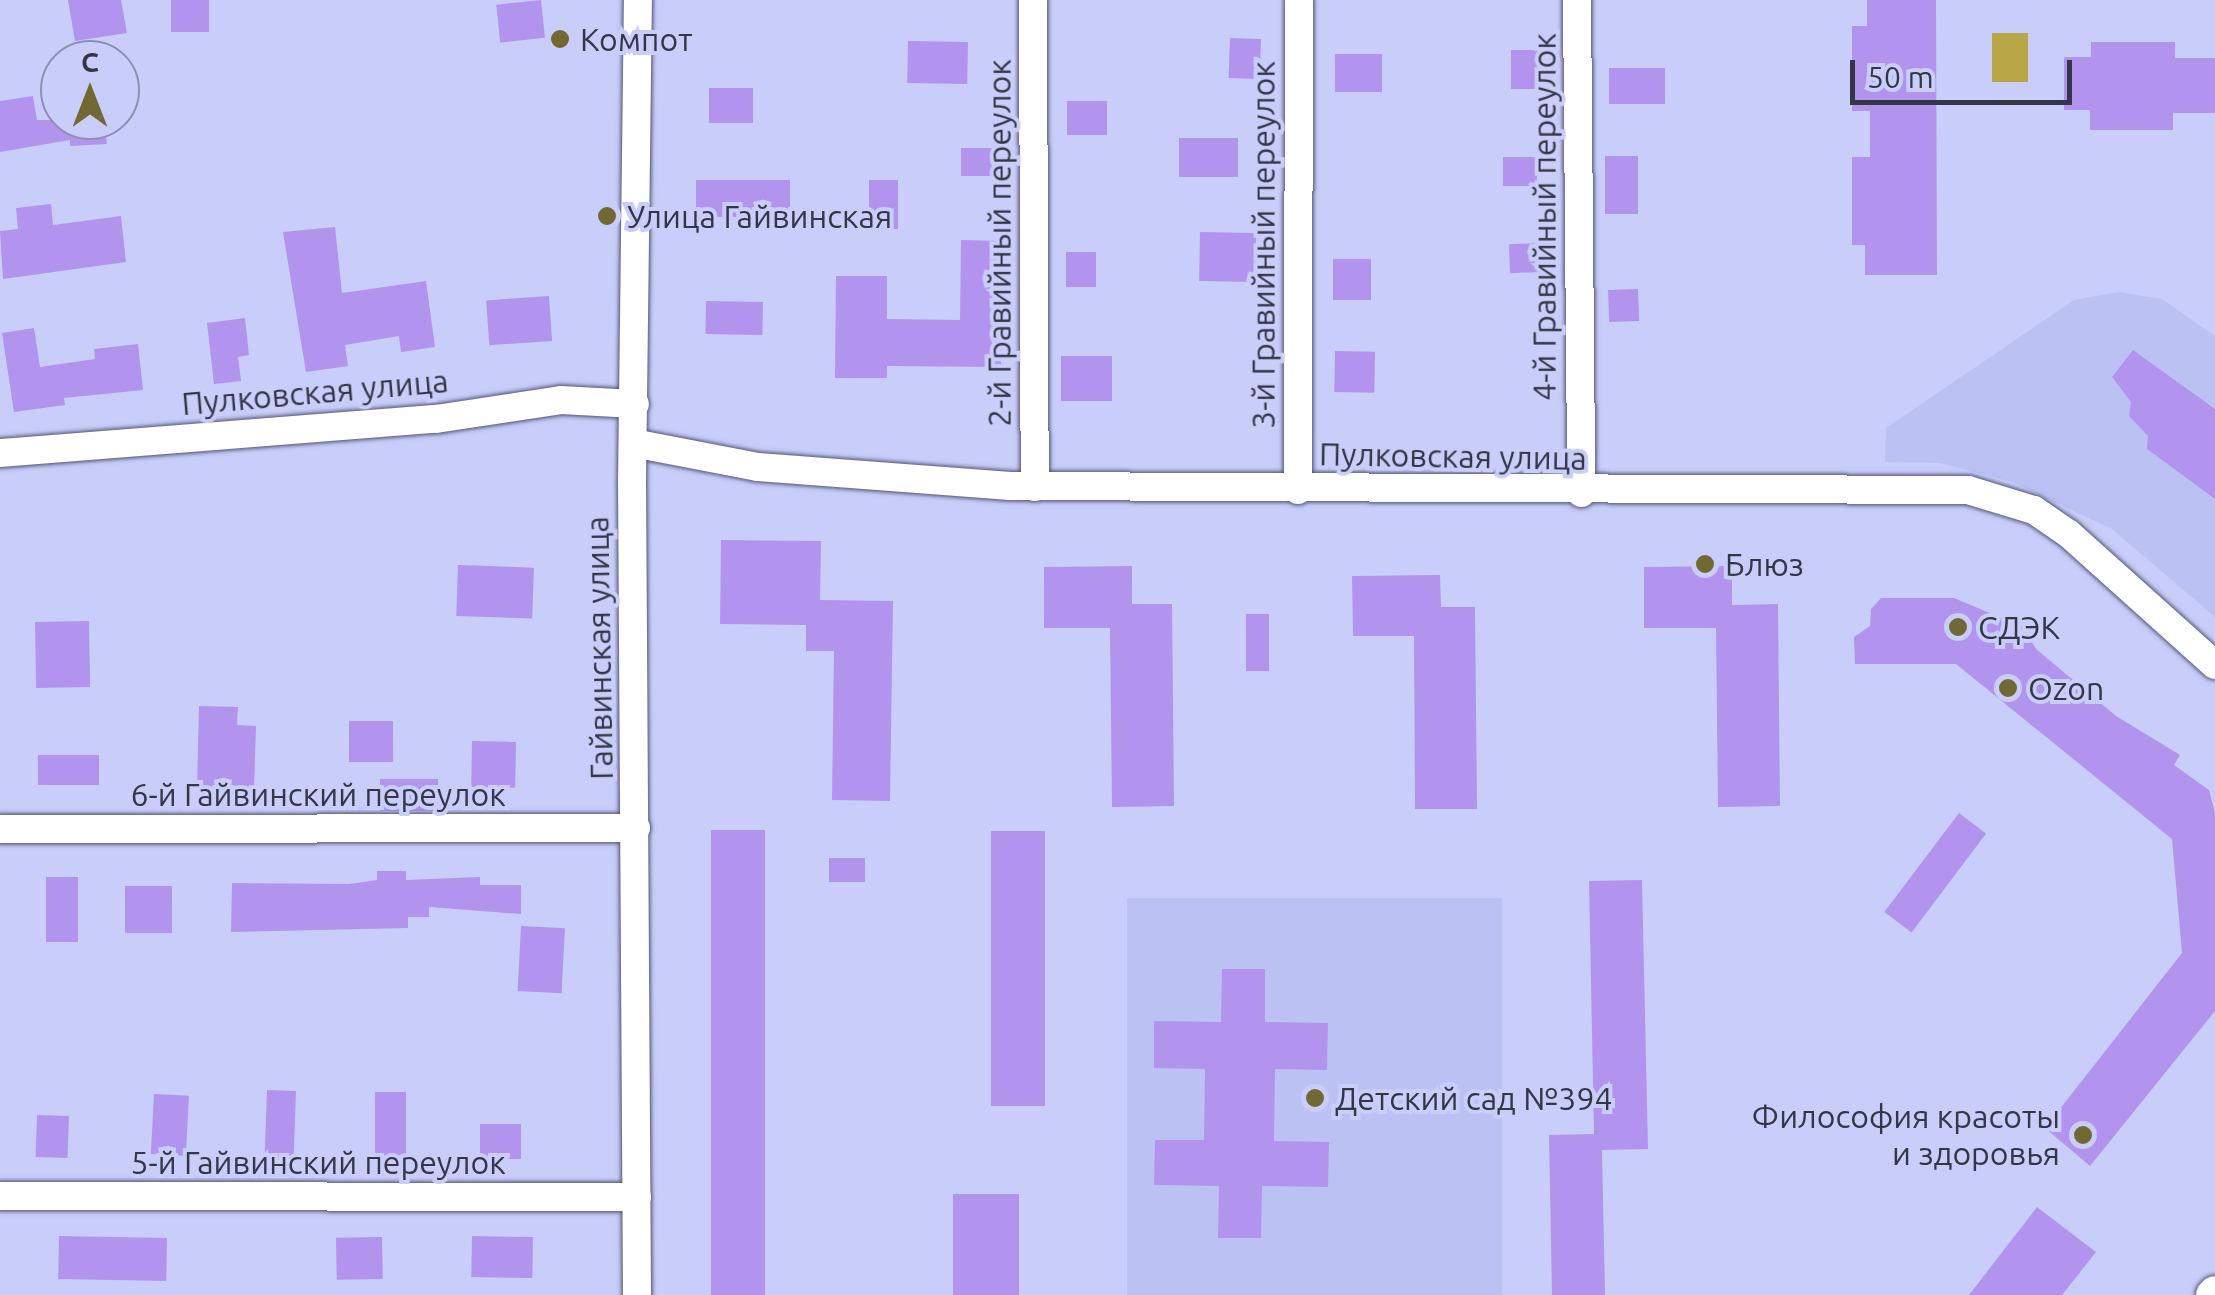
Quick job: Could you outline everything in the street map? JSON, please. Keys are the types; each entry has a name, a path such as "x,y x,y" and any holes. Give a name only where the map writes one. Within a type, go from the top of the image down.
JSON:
{"street":[{"name":"Гайвинская улица","path":"637,1295 633,443 638,0"},
{"name":"2-й Гравийный переулок","path":"1033,0 1034,487"},
{"name":"3-й Гравийный переулок","path":"1298,490 1299,0"},
{"name":"4-й Гравийный переулок","path":"1577,0 1581,493"},
{"name":"Пулковская улица","path":"0,453 436,419 561,400 635,404"},
{"name":"Пулковская улица","path":"633,443 758,468 1034,487 1581,493 1852,485 2002,498 2068,534 2215,665"},
{"name":"6-й Гайвинский переулок","path":"0,829 636,828"},
{"name":"5-й Гайвинский переулок","path":"0,1196 637,1197"}],"shaded area":[{"path":"1992,33 2028,33 2028,82 1992,82"},
{"path":"2118,292 2162,299 2215,336 2215,617 2112,529 2012,482 1940,463 1885,462 1886,428 2074,300"},
{"name":"Детский сад №394","path":"1127,898 1502,898 1502,1295 1127,1295"}],"building":[{"path":"68,0 121,0 127,33 75,40"},
{"path":"171,0 209,0 209,32 171,32"},
{"path":"541,0 545,38 500,42 496,5"},
{"path":"1867,0 1936,0 1937,275 1865,275 1865,245 1852,245 1852,157 1870,157 1870,111 1852,111 1852,26 1867,26"},
{"path":"1230,38 1261,39 1260,79 1229,78"},
{"path":"908,41 968,42 967,84 907,83"},
{"path":"2091,42 2175,42 2175,58 2215,58 2215,113 2173,113 2173,130 2090,130 2090,110 2064,110 2064,57 2091,57"},
{"path":"1511,50 1544,50 1544,89 1511,89"},
{"path":"1335,54 1382,54 1382,92 1335,92"},
{"path":"1609,68 1665,68 1665,104 1609,104"},
{"path":"709,88 753,88 753,123 709,123"},
{"path":"33,96 40,120 40,140 70,140 0,152 0,101"},
{"path":"1067,101 1107,101 1107,135 1067,135"},
{"path":"1179,138 1238,138 1238,177 1179,177"},
{"path":"70,140 107,140 107,144 70,146"},
{"path":"961,148 998,148 998,176 961,176"},
{"path":"1605,156 1638,156 1638,214 1605,214"},
{"path":"1503,157 1537,157 1537,186 1503,186"},
{"path":"696,180 790,180 790,217 696,217"},
{"path":"869,180 898,180 898,229 869,229"},
{"path":"51,204 53,225 121,216 126,262 3,279 0,231 18,229 16,208"},
{"path":"335,227 342,293 426,281 435,347 401,352 399,336 345,345 348,366 306,372 283,232"},
{"path":"1200,232 1256,233 1255,282 1199,281"},
{"path":"961,240 1001,241 1001,367 887,366 887,378 835,378 836,276 887,276 887,319 960,320"},
{"path":"1542,243 1543,272 1510,273 1509,244"},
{"path":"1066,252 1096,252 1096,287 1066,287"},
{"path":"1333,259 1371,259 1371,300 1333,300"},
{"path":"1638,289 1639,321 1609,322 1608,290"},
{"path":"549,296 552,341 489,345 486,300"},
{"path":"706,301 763,302 762,335 705,334"},
{"path":"245,318 249,355 238,357 241,381 214,384 207,323"},
{"path":"34,328 40,367 95,359 94,349 138,344 143,390 64,398 65,405 14,412 2,333"},
{"path":"2133,350 2215,409 2215,499 2147,449 2148,436 2129,416 2131,402 2112,377"},
{"path":"1335,351 1375,352 1374,393 1334,392"},
{"path":"1061,356 1112,356 1112,401 1061,401"},
{"path":"721,540 821,541 820,600 893,601 890,801 832,800 834,651 806,651 806,625 720,624"},
{"path":"458,565 534,568 532,619 456,616"},
{"path":"1132,566 1132,604 1172,604 1174,806 1112,807 1110,628 1044,628 1044,567"},
{"path":"1732,566 1732,605 1778,604 1780,806 1718,807 1716,628 1644,628 1644,567"},
{"path":"1440,575 1441,607 1475,607 1477,809 1415,809 1414,636 1353,636 1352,576"},
{"path":"1881,598 1954,598 2023,627 2036,649 2116,716 2180,755 2174,765 2209,790 2215,813 2215,1011 2090,1166 2045,1128 2182,953 2172,839 1956,664 1855,664 1854,637 1870,626 1871,609"},
{"path":"1246,614 1269,614 1269,671 1246,671"},
{"path":"89,621 90,687 36,688 35,622"},
{"path":"199,706 238,707 237,725 256,726 254,789 197,788"},
{"path":"349,721 393,721 393,762 349,762"},
{"path":"472,741 516,742 515,788 471,787"},
{"path":"38,755 99,755 99,785 38,785"},
{"path":"380,779 438,779 438,811 380,811"},
{"path":"1959,813 1986,833 1912,932 1884,912"},
{"path":"711,830 765,830 765,1295 711,1295"},
{"path":"991,831 1045,831 1045,1106 991,1106"},
{"path":"829,858 865,858 865,882 829,882"},
{"path":"377,871 406,871 406,880 480,877 480,885 521,885 521,914 429,907 429,917 408,917 408,928 231,932 232,883 349,884 377,880"},
{"path":"46,877 78,877 78,942 46,942"},
{"path":"1642,880 1648,1149 1602,1150 1605,1295 1552,1295 1549,1135 1594,1134 1589,881"},
{"path":"125,886 172,886 172,933 125,933"},
{"path":"521,926 565,928 562,993 518,991"},
{"path":"1222,969 1265,969 1265,1022 1328,1023 1327,1070 1275,1069 1274,1141 1329,1142 1328,1187 1262,1186 1261,1238 1218,1238 1219,1186 1154,1185 1155,1140 1204,1140 1205,1069 1154,1068 1154,1021 1221,1022"},
{"path":"267,1090 296,1091 294,1161 265,1160"},
{"path":"375,1092 406,1092 406,1158 375,1158"},
{"path":"154,1094 189,1096 186,1156 151,1154"},
{"path":"37,1115 69,1116 68,1158 36,1157"},
{"path":"480,1124 521,1124 521,1159 480,1159"},
{"path":"953,1194 1019,1194 1019,1295 953,1295"},
{"path":"2037,1207 2096,1252 2062,1295 1969,1295"},
{"path":"59,1236 167,1238 166,1281 58,1279"},
{"path":"472,1236 533,1237 532,1278 471,1277"},
{"path":"382,1237 383,1279 337,1280 336,1238"}],"place":[{"name":"Компот","path":"560,39"},
{"name":"Улица Гайвинская","path":"607,216"},
{"name":"Блюз","path":"1705,564"},
{"name":"СДЭК","path":"1958,627"},
{"name":"Ozon","path":"2008,688"},
{"name":"Детский сад №394","path":"1315,1098"},
{"name":"Философия красоты и здоровья","path":"2083,1135"}]}
